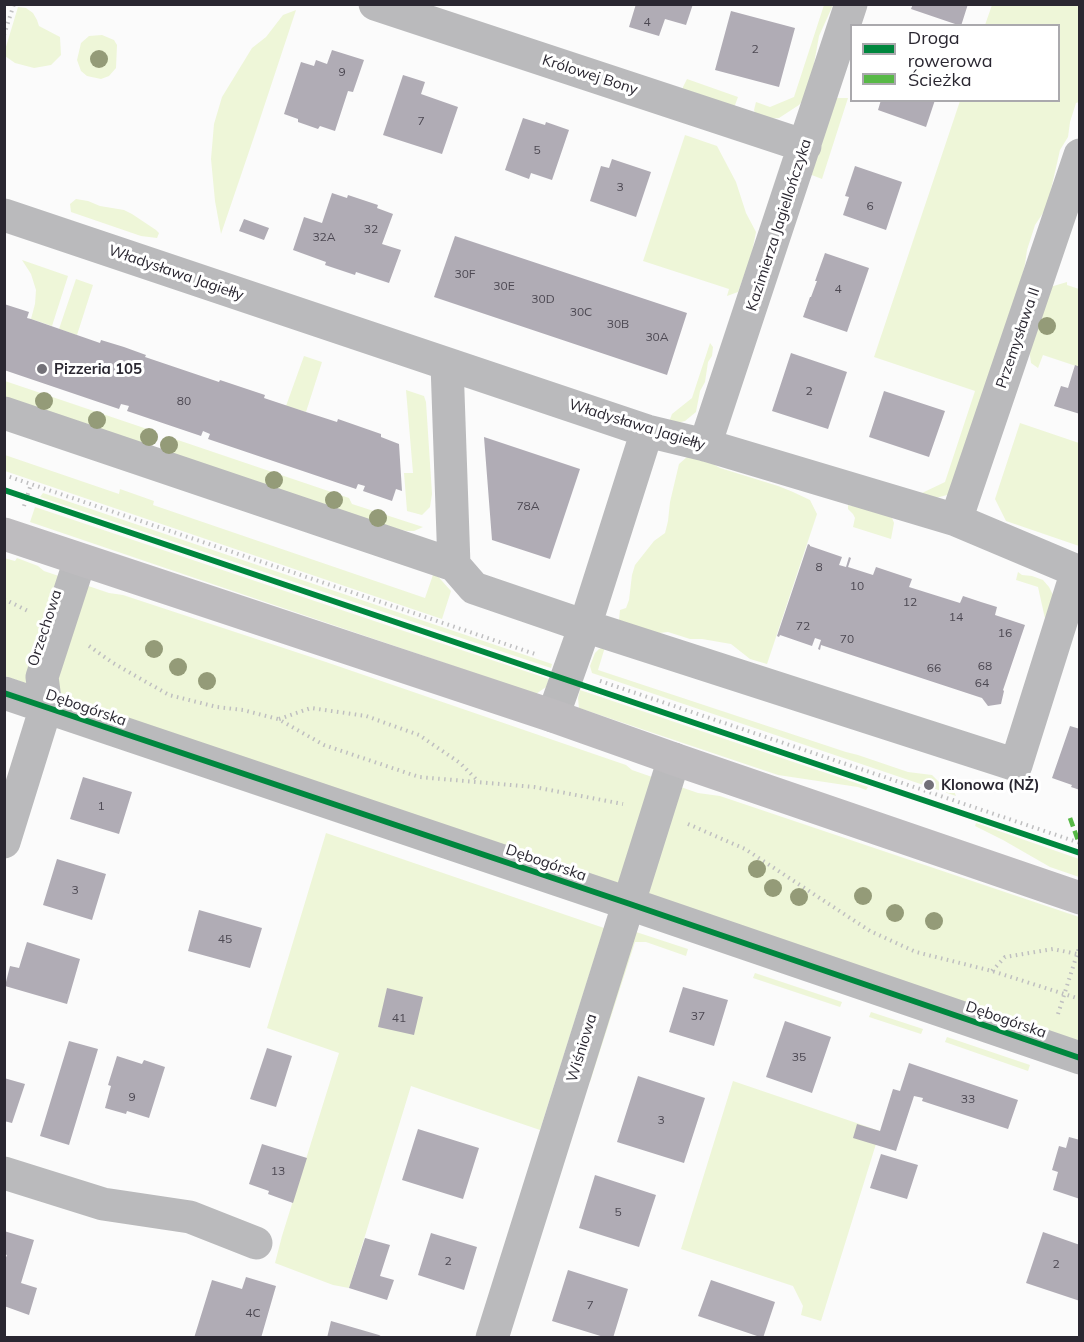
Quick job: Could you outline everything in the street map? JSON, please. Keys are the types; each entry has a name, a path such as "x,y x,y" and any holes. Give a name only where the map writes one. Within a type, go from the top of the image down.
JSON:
{"main road":[{"path":"4,534 553,716 1080,897"}],"street":[{"name":"Królowej Bony","path":"375,4 805,146"},
{"name":"Kazimierza Jagiellończyka","path":"705,445 851,4"},
{"name":"Przemysława II","path":"956,520 1080,155"},
{"name":"Władysława Jagiełły","path":"4,215 647,431 705,445 956,520 1077,572 1016,765 585,626"},
{"path":"447,364 454,565"},
{"path":"4,413 454,565 474,588 585,626"},
{"path":"553,716 585,626 647,431"},
{"name":"Orzechowa","path":"4,842 46,707 42,677 80,560"},
{"name":"Dębogórska","path":"4,693 1080,1058"},
{"name":"Wiśniowa","path":"492,1338 674,759"},
{"path":"4,1173 103,1204 190,1218 256,1243"}],"path":[{"path":"4,35 14,4"},
{"path":"4,475 547,659 606,683 1080,843"},
{"path":"15,494 38,501"},
{"path":"4,599 58,626 113,663 169,695 278,719 324,745 419,777 534,787 617,802 657,812 745,849 870,931 916,951 992,971 1080,999"},
{"path":"278,719 311,708 366,716 419,735 460,763 479,781"},
{"path":"1048,1047 1080,945"},
{"path":"992,971 1005,957 1053,949 1078,955"}],"green space":[{"path":"824,5 833,5 819,36 805,98 799,105 779,118 756,118 754,110 756,102 770,107 794,97"},
{"path":"992,5 1079,5 1079,102 1076,103 1070,122 1068,137 1060,150 1047,207 1035,225 1027,250 1019,289 957,490 932,499 922,493 945,482 975,391 874,357 960,102 1060,102 1060,24 985,24"},
{"path":"18,7 26,8 33,13 39,26 60,37 61,55 51,65 34,68 15,63 5,56"},
{"path":"296,10 221,234 211,159 214,124 222,97 252,48 266,37 283,15"},
{"path":"102,35 114,40 117,45 116,68 109,76 101,79 87,76 81,71 77,60 81,43 89,36"},
{"path":"687,79 738,97 732,113 682,96"},
{"path":"836,98 848,98 822,179 804,172"},
{"path":"685,135 717,146 736,182 746,213 756,232 751,257 738,292 727,296 729,289 643,261"},
{"path":"76,199 124,210 156,230 159,233 157,238 141,236 71,212 70,204"},
{"path":"22,260 68,276 52,326 31,319 36,290 31,274"},
{"path":"76,279 93,285 77,335 59,329"},
{"path":"1067,282 1067,285 1079,289 1079,367 1043,355 1038,368 1031,363 1028,342 1050,287"},
{"path":"710,343 713,347 712,356 708,362 696,412 685,421 669,422 672,414 692,398"},
{"path":"304,356 322,362 306,412 286,406"},
{"path":"5,381 156,432 151,447 5,397"},
{"path":"406,390 424,396 426,402 432,494 430,507 422,515 407,511 404,473 413,473"},
{"path":"1020,423 1079,443 1079,546 1006,521 995,499"},
{"path":"166,436 349,498 352,504 423,527 414,531 397,529 162,450"},
{"path":"5,455 119,494 120,489 154,501 153,505 425,598 434,572 451,591 442,619 5,471"},
{"path":"687,457 706,460 720,468 793,492 810,500 817,514 767,664 750,659 731,644 690,639 668,632 659,633 619,620 620,610 626,608 629,600 635,565 654,541 665,533 679,464"},
{"path":"43,493 552,664 551,668 40,497"},
{"path":"848,505 883,513 892,518 894,523 891,539 853,527 855,518 848,509"},
{"path":"35,507 549,679 546,687 536,694 30,522"},
{"path":"4,558 15,561 17,558 38,566 44,571 323,661 626,765 632,770 698,793 720,796 1079,917 1079,1048 5,676"},
{"path":"1018,572 1043,580 1049,587 1053,595 1046,623 1038,587 1016,580"},
{"path":"605,647 598,670 908,772 932,775 940,783 951,784 956,796 592,673 590,666 595,653"},
{"path":"580,690 868,787 866,790 778,775 579,708"},
{"path":"976,823 1079,859 1079,877 1050,867 975,826"},
{"path":"326,833 604,928 540,1130 411,1086 349,1288 333,1285 275,1263 339,1053 267,1028"},
{"path":"630,930 688,949 686,956 646,942 635,942 590,1082 587,1082"},
{"path":"755,973 842,1002 840,1007 753,978"},
{"path":"871,1012 923,1029 921,1034 869,1017"},
{"path":"947,1037 1030,1065 1028,1071 945,1042"},
{"path":"733,1081 880,1131 821,1321 801,1315 803,1306 793,1286 681,1249"}],"building":[{"path":"636,4 693,4 686,25 665,19 659,36 629,27"},
{"path":"913,4 968,4 962,24 955,24 911,9"},
{"path":"731,11 795,28 779,87 715,70"},
{"path":"332,50 364,60 353,92 348,91 335,131 320,126 318,129 284,114 301,62 314,66 316,60 327,64"},
{"path":"403,75 425,82 421,94 458,107 442,154 383,135"},
{"path":"880,102 934,102 926,127 878,110"},
{"path":"523,118 545,125 546,122 569,130 552,180 531,173 529,179 505,170"},
{"path":"612,159 651,172 636,217 590,201 601,166 609,168"},
{"path":"855,166 902,182 886,230 843,215 849,197 845,196"},
{"path":"332,193 347,198 348,195 378,205 377,208 393,214 382,244 401,250 389,283 325,265 326,262 293,250 304,217 322,223"},
{"path":"244,219 269,228 264,240 239,231"},
{"path":"455,236 687,313 667,375 434,297"},
{"path":"825,253 869,268 847,332 803,317"},
{"path":"4,304 29,312 27,318 100,343 101,340 124,347 146,355 145,357 265,395 264,398 381,434 381,437 399,444 402,491 396,489 392,501 363,491 365,486 358,484 356,489 208,439 210,434 203,431 201,436 127,411 129,406 121,404 119,409 4,370"},
{"path":"791,353 847,372 828,429 772,411"},
{"path":"1075,365 1080,367 1080,414 1054,406 1061,386 1068,388"},
{"path":"884,391 945,411 929,457 869,437"},
{"path":"484,437 580,469 550,559 492,540"},
{"path":"808,544 842,557 839,565 846,567 849,557 851,558 848,567 873,575 876,567 912,579 909,587 960,603 963,596 997,607 995,615 1025,625 1003,690 1001,704 988,706 982,698 821,645 820,650 818,649 821,640 815,638 812,646 777,636"},
{"path":"1070,726 1080,729 1080,790 1052,778"},
{"path":"83,777 132,792 119,834 70,819"},
{"path":"57,859 106,874 92,920 43,905"},
{"path":"199,910 262,928 250,968 188,951"},
{"path":"27,942 80,959 67,1004 5,986 10,966 19,968"},
{"path":"683,987 728,1000 714,1046 669,1032"},
{"path":"387,988 423,997 414,1035 378,1027"},
{"path":"785,1021 831,1037 812,1093 766,1077"},
{"path":"69,1041 98,1049 69,1145 40,1136"},
{"path":"267,1048 292,1056 276,1107 250,1099"},
{"path":"117,1056 142,1064 144,1060 165,1067 149,1118 127,1111 126,1114 105,1108 111,1086 108,1085"},
{"path":"909,1063 1018,1100 1008,1129 922,1101 923,1098 914,1096 896,1151 853,1138 857,1124 880,1131 893,1089 900,1091"},
{"path":"638,1076 705,1098 684,1163 617,1142"},
{"path":"4,1078 25,1084 12,1123 4,1121"},
{"path":"418,1129 479,1148 463,1199 402,1180"},
{"path":"1069,1137 1080,1140 1080,1199 1053,1190 1058,1172 1052,1170 1059,1146 1066,1148"},
{"path":"262,1144 307,1158 293,1203 249,1184"},
{"path":"881,1154 918,1165 907,1199 870,1188"},
{"path":"595,1175 656,1195 639,1247 579,1228"},
{"path":"4,1231 34,1240 21,1283 37,1288 29,1315 4,1306 4,1262 7,1255 4,1254"},
{"path":"1043,1232 1080,1245 1080,1301 1026,1283"},
{"path":"431,1233 477,1247 464,1290 418,1275"},
{"path":"365,1238 390,1245 380,1276 394,1280 387,1300 349,1288"},
{"path":"568,1270 628,1289 613,1338 552,1321"},
{"path":"246,1277 276,1286 261,1338 194,1338 212,1280 242,1289"},
{"path":"711,1280 775,1302 763,1338 698,1316"},
{"path":"331,1321 379,1335 384,1338 327,1338"}],"marked path":[{"path":"1070,818 1079,843"}],"cycle path":[{"path":"4,490 1080,853"},
{"path":"4,693 1080,1058"}],"place":[{"name":"Pizzeria 105","path":"42,369"},
{"name":"Klonowa (NŻ)","path":"929,785"}]}
